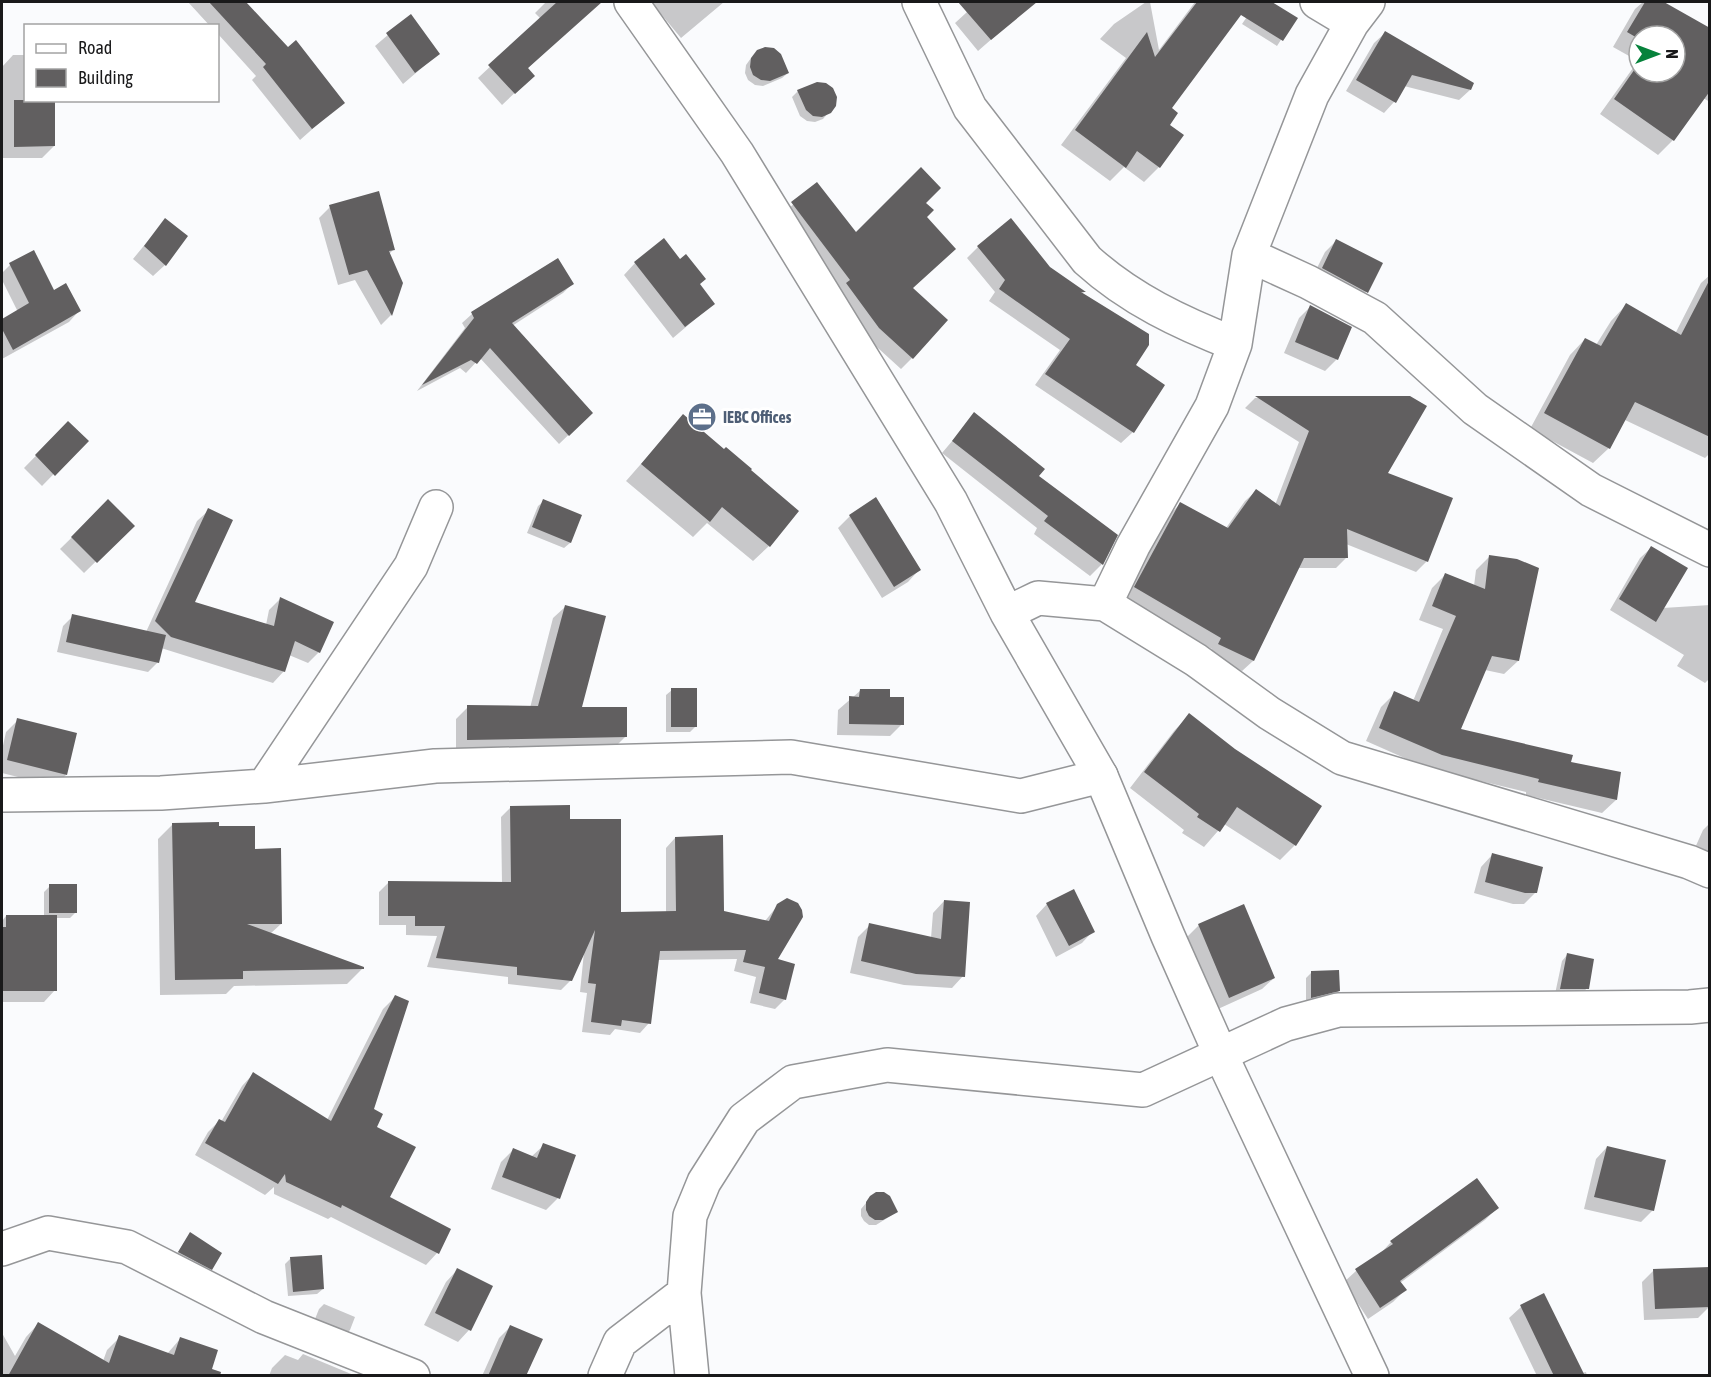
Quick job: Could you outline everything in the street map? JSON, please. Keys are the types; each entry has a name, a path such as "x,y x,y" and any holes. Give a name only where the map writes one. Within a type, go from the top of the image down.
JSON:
{"street":[{"path":"631,2 749,173 951,502 1007,613 1101,776 1220,1053 1372,1376"},
{"path":"919,2 970,108 1087,260 1109,280 1144,303 1194,328 1235,344"},
{"path":"1105,604 1133,546 1212,406 1235,344 1249,255 1312,95 1360,12 1317,2"},
{"path":"1249,255 1308,282 1375,318 1475,409 1590,490 1710,550"},
{"path":"264,786 411,566 436,507"},
{"path":"1007,613 1038,598 1105,604 1196,660 1269,713 1342,758 1689,862 1710,871"},
{"path":"2,795 161,793 264,786 435,766 791,757 1022,796 1101,776"},
{"path":"692,1376 684,1293 690,1216 704,1182 744,1119 793,1082 887,1065 1143,1090 1286,1024 1338,1010 1710,1005"},
{"path":"2,1249 48,1233 127,1247 264,1317 413,1376"},
{"path":"605,1376 620,1342 684,1293"}],"building":[{"path":"209,2 246,2 288,47 296,40 345,103 312,129 263,67 266,64"},
{"path":"557,2 602,2 528,68 535,76 515,94 488,65"},
{"path":"958,2 1037,2 991,40"},
{"path":"1197,2 1272,2 1298,18 1283,41 1241,15 1172,108 1178,113 1170,125 1184,135 1160,168 1137,151 1126,168 1075,130 1147,32 1155,57"},
{"path":"1645,2 1664,2 1710,28 1710,91 1674,141 1614,99 1627,80 1627,84 1687,84 1687,24 1632,24"},
{"path":"411,14 440,54 415,73 386,33"},
{"path":"1385,31 1474,83 1471,90 1412,75 1396,103 1356,80"},
{"path":"765,47 774,48 781,54 789,73 770,81 761,80 753,75 750,67 751,58 757,50"},
{"path":"817,82 826,83 833,88 837,97 836,106 831,113 822,117 813,116 806,110 797,90"},
{"path":"14,100 55,102 55,146 14,147"},
{"path":"921,167 941,188 926,203 934,210 927,217 956,249 913,288 948,320 913,359 879,328 846,283 850,280 791,202 817,182 856,232"},
{"path":"379,191 395,250 389,251 403,283 392,316 367,270 349,275 329,205"},
{"path":"165,218 188,236 166,266 144,246"},
{"path":"1011,218 1050,267 1086,292 1081,292 1149,334 1149,345 1136,365 1165,385 1134,433 1045,374 1070,339 999,289 1005,280 977,246"},
{"path":"664,238 680,259 686,254 706,279 700,284 715,304 685,327 634,262"},
{"path":"1336,239 1383,263 1368,293 1322,268"},
{"path":"34,250 54,290 66,283 81,311 13,350 2,329 2,319 29,303 9,263"},
{"path":"558,258 574,284 512,323 593,413 569,436 490,348 477,364 471,360 422,385 474,318 471,312"},
{"path":"1710,279 1710,437 1635,402 1610,449 1544,413 1585,338 1601,346 1626,303 1681,335"},
{"path":"1310,305 1352,327 1338,360 1295,342"},
{"path":"1255,396 1410,396 1427,406 1388,473 1453,498 1428,562 1347,529 1348,558 1304,558 1254,661 1218,644 1221,638 1134,587 1180,502 1228,528 1256,489 1280,506 1309,431"},
{"path":"974,412 1045,469 1039,476 1118,535 1103,565 1044,521 1048,516 952,441"},
{"path":"683,414 724,449 726,447 799,511 770,547 722,507 710,522 641,464"},
{"path":"68,421 89,441 55,476 35,455"},
{"path":"876,497 921,570 894,587 849,515"},
{"path":"108,499 135,526 97,563 71,537"},
{"path":"543,499 582,515 571,543 532,527"},
{"path":"208,508 233,520 195,602 274,626 280,597 334,622 320,653 295,641 285,672 171,637 155,621"},
{"path":"1651,546 1688,568 1656,622 1619,599"},
{"path":"1489,555 1517,559 1539,568 1519,661 1492,656 1461,729 1573,755 1571,762 1621,772 1617,800 1538,782 1539,779 1442,755 1379,728 1394,691 1419,702 1456,616 1432,606 1445,573 1485,589"},
{"path":"565,605 606,616 582,707 627,707 627,737 467,740 467,705 538,706"},
{"path":"72,614 166,635 159,663 66,642"},
{"path":"671,688 697,688 697,727 671,727"},
{"path":"860,689 890,689 890,697 904,697 904,725 849,724 849,696 859,697"},
{"path":"1189,713 1235,749 1322,806 1296,846 1237,807 1220,832 1197,817 1199,814 1144,772"},
{"path":"17,718 77,733 67,775 7,760"},
{"path":"570,805 570,819 621,819 621,912 676,911 675,837 723,835 724,911 769,921 777,904 787,898 798,903 802,910 803,917 778,959 795,964 786,1000 759,993 765,967 743,962 746,950 660,951 651,1024 622,1020 621,1026 591,1022 596,984 588,983 595,930 572,981 517,975 517,967 436,958 445,926 415,926 415,916 388,916 388,881 511,882 510,806"},
{"path":"219,822 219,826 255,826 255,849 281,848 282,924 247,924 364,967 364,969 243,971 243,979 175,980 172,823"},
{"path":"1492,853 1543,867 1537,893 1525,893 1485,882"},
{"path":"49,884 77,884 77,913 49,913"},
{"path":"1074,889 1095,932 1069,946 1046,903"},
{"path":"944,900 970,902 965,977 916,974 861,961 869,923 941,939"},
{"path":"1244,904 1275,978 1229,998 1198,924"},
{"path":"6,915 57,915 57,991 2,991 2,927 6,927"},
{"path":"1567,953 1594,959 1589,989 1560,989"},
{"path":"1339,970 1340,991 1311,998 1311,971"},
{"path":"395,995 409,1001 374,1109 383,1114 377,1127 416,1147 390,1197 451,1229 439,1254 342,1205 341,1208 286,1182 285,1174 278,1184 205,1143 219,1119 225,1122 253,1072 331,1121"},
{"path":"543,1143 576,1155 560,1199 502,1177 513,1148 537,1158"},
{"path":"1607,1146 1666,1160 1654,1211 1594,1197"},
{"path":"1477,1178 1499,1208 1400,1281 1407,1290 1380,1308 1355,1269 1393,1244 1390,1241"},
{"path":"876,1192 884,1192 890,1196 898,1212 883,1220 875,1220 869,1216 866,1202"},
{"path":"190,1232 222,1253 212,1270 178,1252"},
{"path":"322,1255 324,1289 293,1292 290,1257"},
{"path":"1710,1267 1710,1307 1655,1309 1653,1269"},
{"path":"457,1268 493,1286 471,1331 435,1313"},
{"path":"1544,1293 1585,1376 1554,1376 1520,1305"},
{"path":"38,1322 109,1363 119,1335 174,1355 180,1337 218,1350 212,1369 221,1372 220,1376 8,1376"},
{"path":"510,1325 543,1339 526,1376 488,1376"}],"place":[{"name":"IEBC Offices","path":"702,417"}]}
